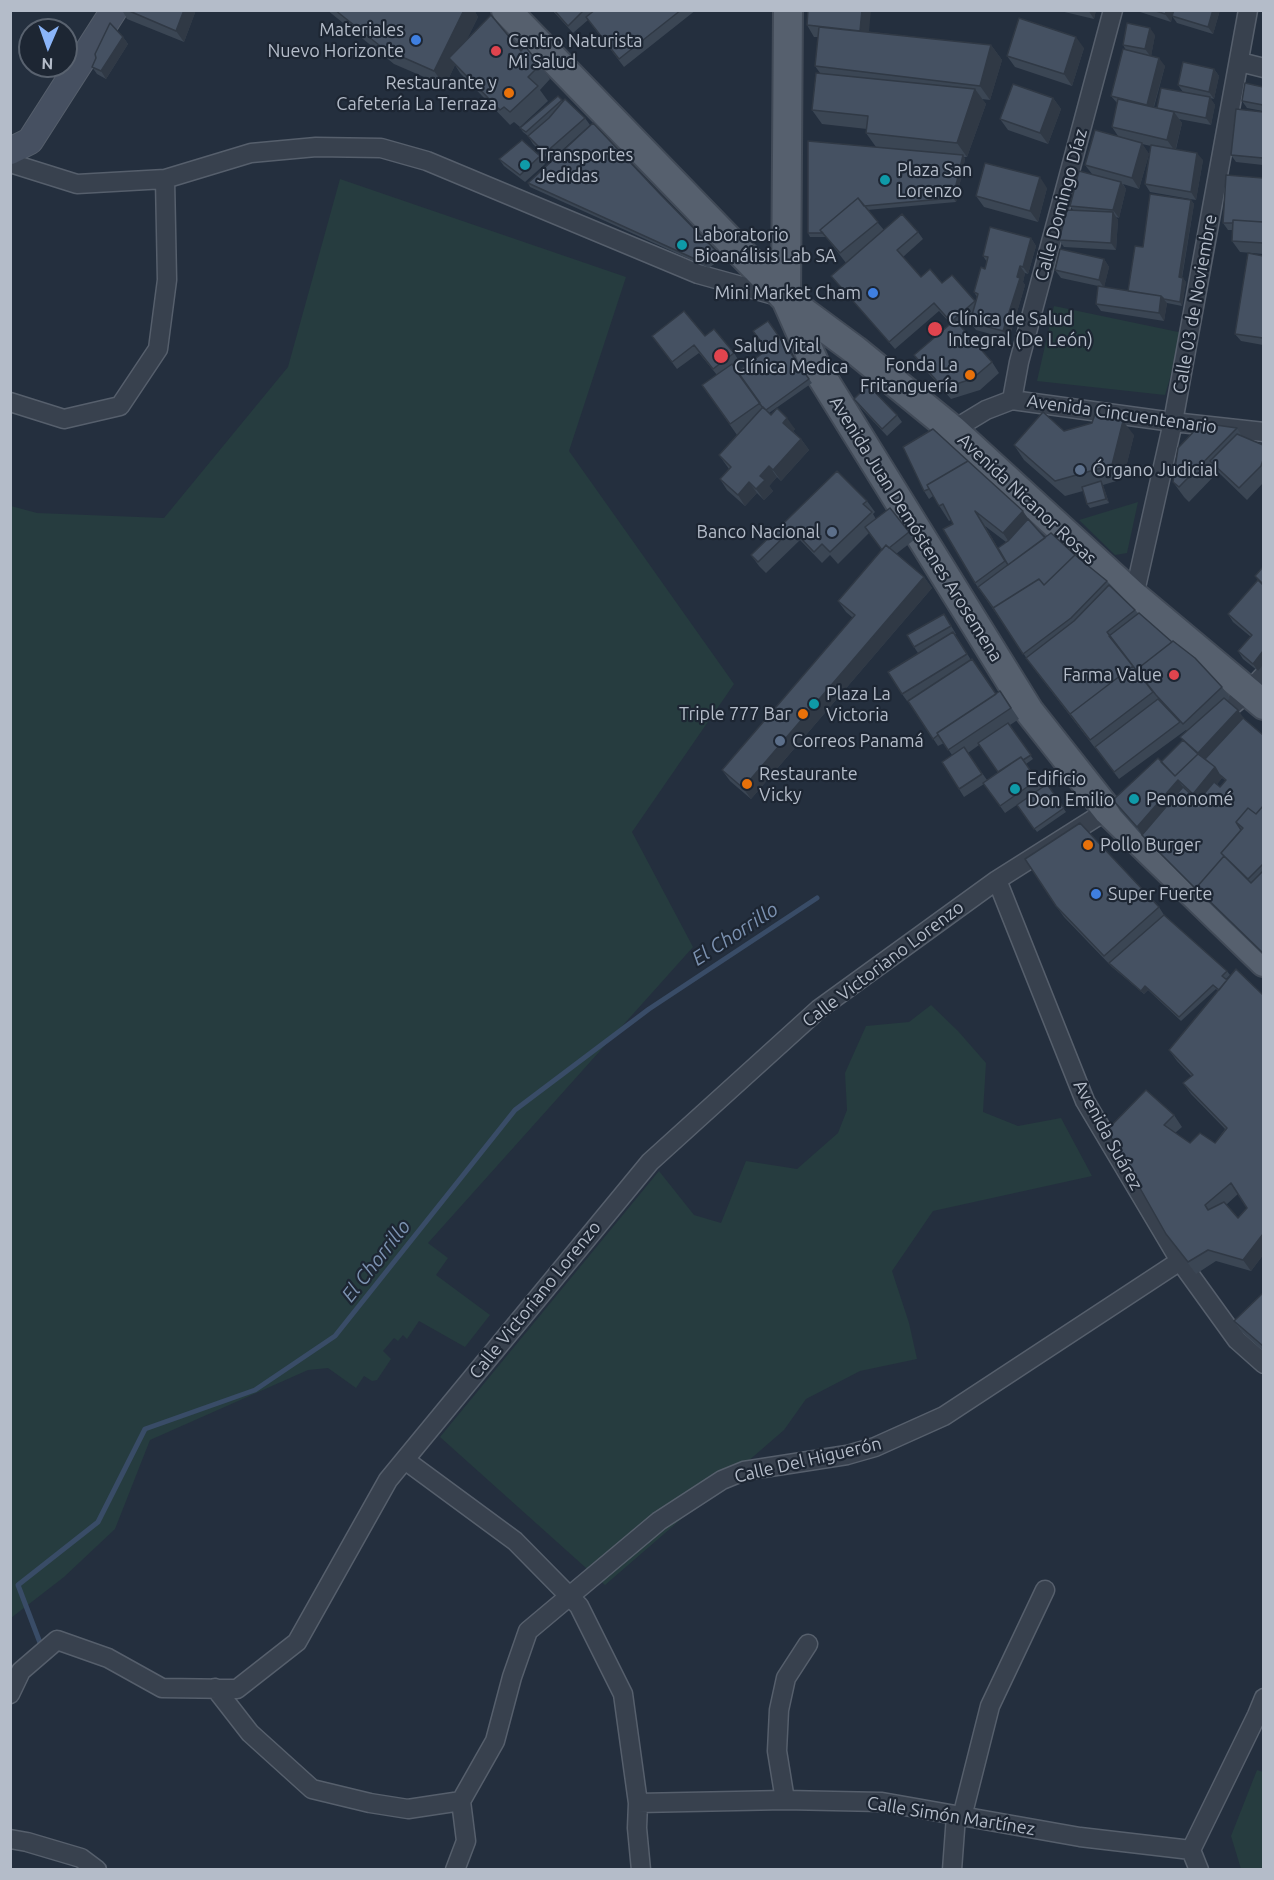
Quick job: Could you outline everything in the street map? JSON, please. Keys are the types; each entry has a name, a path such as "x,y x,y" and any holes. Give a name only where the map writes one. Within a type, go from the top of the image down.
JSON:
{"main road":[{"path":"10,151 30,141 114,10"},
{"name":"Avenida Juan Demóstenes Arosemena","path":"506,10 786,299 817,369 1029,711 1108,811 1263,962"},
{"path":"786,299 788,10"},
{"name":"Avenida Nicanor Rosas","path":"786,299 855,350 953,430 1134,596 1258,691"}],"street":[{"name":"Calle Domingo Díaz","path":"1012,400 1019,362 1113,10"},
{"name":"Calle 03 de Noviembre","path":"1134,596 1173,422 1248,10"},
{"path":"1239,62 1263,68"},
{"path":"10,163 77,184 165,179 251,153 316,147 381,147 427,161 698,274 786,299"},
{"path":"10,402 64,419 120,406 158,350 167,280 165,179"},
{"name":"Avenida Cincuentenario","path":"953,430 986,410 1012,400 1263,432"},
{"path":"1200,733 1258,691"},
{"name":"Calle Victoriano Lorenzo","path":"10,1694 21,1671 57,1640 108,1658 162,1688 237,1689 297,1642 388,1480 650,1162 819,1009 997,880 1108,811 1130,793"},
{"name":"Avenida Suárez","path":"997,880 1085,1101 1180,1261 1238,1340 1263,1364"},
{"name":"Calle Del Higuerón","path":"461,1801 495,1741 512,1677 528,1631 659,1521 722,1480 744,1471 847,1455 875,1448 944,1416 1180,1261"},
{"path":"405,1460 515,1541 579,1606 623,1695 638,1803 641,1869"},
{"path":"952,1869 959,1817 990,1706 1045,1590"},
{"path":"785,1800 777,1751 779,1710 786,1678 808,1644"},
{"path":"215,1688 250,1733 312,1789 370,1803 408,1809 461,1801 466,1840 456,1869"},
{"path":"1199,1869 1191,1850 1257,1715 1263,1698"},
{"name":"Calle Simón Martínez","path":"638,1803 785,1800 882,1802 1080,1837 1191,1850"},
{"path":"10,1839 81,1858 97,1869"}],"green space":[{"path":"340,179 626,277 569,451 734,684 632,832 693,947 428,1243 448,1258 436,1275 490,1315 465,1347 419,1321 407,1339 403,1335 398,1341 394,1338 383,1351 391,1359 377,1380 372,1381 364,1376 356,1388 328,1368 308,1370 150,1440 115,1529 64,1577 11,1618 11,506 37,513 164,518 288,367"},
{"path":"1054,306 1183,333 1165,395 1037,381"},
{"path":"1138,502 1127,553 1115,555 1079,520"},
{"path":"931,1005 986,1063 983,1112 1018,1126 1061,1118 1092,1176 933,1211 892,1271 909,1323 917,1359 860,1371 806,1399 784,1430 605,1585 440,1437 659,1171 694,1215 721,1223 746,1161 797,1169 838,1133 847,1110 845,1073 866,1026 909,1022"},
{"path":"1257,1770 1263,1772 1263,1869 1241,1869 1231,1836"}],"building":[{"path":"127,10 184,10 176,31"},
{"name":"Materiales Nuevo Horizonte","path":"335,10 464,10 434,71 384,49"},
{"path":"554,10 584,10 568,26"},
{"path":"595,10 681,10 619,59 586,17"},
{"path":"808,10 862,10 860,31 807,25"},
{"path":"1153,10 1167,10 1165,14"},
{"path":"1174,10 1213,10 1208,27 1172,16"},
{"path":"491,15 521,51 525,46 540,65 528,77 538,86 510,112 504,107 500,110 449,58"},
{"path":"1019,18 1076,37 1064,74 1007,56"},
{"path":"110,23 123,37 101,71 92,67 96,58 95,54"},
{"path":"1127,23 1150,28 1145,49 1123,45"},
{"path":"819,27 991,45 980,86 815,66"},
{"path":"1123,49 1159,58 1147,105 1111,96"},
{"path":"1183,62 1214,69 1209,92 1178,85"},
{"path":"816,73 975,89 957,143 866,133 868,116 812,110"},
{"path":"1245,83 1263,87 1263,105 1242,101"},
{"path":"1013,84 1053,98 1040,133 1000,119"},
{"path":"1161,88 1210,97 1206,118 1157,108"},
{"path":"558,96 562,100 526,132 520,128"},
{"path":"565,99 585,118 545,153 528,136 549,118"},
{"path":"1118,99 1174,112 1167,140 1112,127"},
{"path":"1236,109 1263,112 1263,158 1231,155"},
{"path":"593,123 719,254 706,264 528,183"},
{"path":"1095,130 1142,143 1132,178 1085,165"},
{"path":"522,140 540,156 520,175 499,159"},
{"name":"Plaza San Lorenzo","path":"808,141 963,155 953,198 864,206 858,198 820,230 823,233 808,233"},
{"path":"1151,145 1197,153 1191,192 1145,184"},
{"path":"985,163 1040,177 1030,211 976,196"},
{"path":"1079,171 1121,182 1113,210 1070,206"},
{"path":"1226,175 1263,178 1263,222 1233,220 1233,223 1223,223"},
{"path":"1150,194 1191,200 1179,277 1183,278 1180,302 1164,299 1161,296 1128,291 1135,246 1143,247"},
{"path":"858,198 878,222 840,253 820,230"},
{"path":"1067,210 1113,212 1111,243 1059,240"},
{"path":"902,214 918,232 897,250 921,277 930,269 942,283 952,275 975,301 951,322 934,303 889,342 831,276"},
{"path":"1233,220 1263,222 1263,243 1232,241"},
{"path":"990,227 1031,238 1023,267 1020,266 1017,277 1020,278 1003,331 970,322 978,294 974,292 981,267 985,269 988,257 983,256"},
{"path":"1060,249 1104,259 1099,280 1055,270"},
{"path":"1248,253 1263,256 1263,338 1235,334"},
{"path":"1098,286 1161,296 1159,313 1096,304"},
{"path":"684,311 705,336 714,329 734,353 713,369 694,345 672,362 652,336"},
{"path":"955,320 992,362 972,379 943,388 914,355"},
{"path":"768,321 809,379 766,410 737,372 767,350 753,331"},
{"path":"732,364 760,403 730,424 702,385"},
{"path":"868,385 897,415 882,429 854,399"},
{"path":"763,407 771,415 777,408 787,418 783,423 801,439 773,470 769,466 760,476 765,480 756,489 749,482 738,495 720,479 731,467 719,455"},
{"name":"Órgano Judicial","path":"1043,412 1064,431 1092,423 1095,414 1123,421 1112,465 1055,481 1014,445"},
{"path":"1202,423 1237,428 1179,487 1173,482 1178,448"},
{"path":"933,429 968,461 927,485 929,489 924,491 903,447"},
{"path":"1237,434 1263,445 1261,466 1239,488 1210,461"},
{"path":"968,461 1023,511 1003,533 975,511 1005,561 975,583 943,529 953,524 943,504 939,506 927,485"},
{"name":"Banco Nacional","path":"837,471 867,501 863,504 872,512 830,552 822,544 814,552 792,529 758,562 751,555"},
{"path":"1101,481 1106,499 1087,504 1082,487"},
{"path":"890,508 909,532 889,548 886,545 882,550 865,527"},
{"path":"1028,519 1045,538 1008,565 998,548 1008,541"},
{"path":"1051,533 1075,555 1044,585 1039,579 993,608 978,587"},
{"path":"886,545 924,577 743,788 722,770 855,615 838,601"},
{"path":"1075,555 1107,581 1071,618 1023,654 993,608 1039,579 1044,585"},
{"path":"1263,567 1263,584 1255,576"},
{"path":"1258,580 1263,585 1263,651 1253,664 1238,651 1252,635 1228,614"},
{"path":"1109,585 1135,610 1107,632 1133,666 1070,714 1073,718 1026,658 1074,621"},
{"path":"1139,613 1172,642 1136,670 1109,636"},
{"path":"944,614 951,626 914,647 907,635"},
{"path":"953,632 967,654 902,694 888,672"},
{"path":"1173,641 1195,658 1222,687 1183,724 1136,670"},
{"path":"972,659 996,694 937,733 938,735 933,739 908,701"},
{"path":"1133,666 1153,692 1090,740 1070,714"},
{"path":"1000,691 1011,708 948,750 937,733"},
{"path":"1224,698 1238,710 1198,753 1180,737"},
{"path":"1158,699 1180,722 1114,772 1095,747"},
{"path":"1243,718 1263,735 1263,806 1256,814 1248,808 1236,822 1241,830 1221,853 1224,856 1196,888 1198,891 1142,835 1183,787 1198,801 1214,782 1220,787 1226,780 1205,759"},
{"path":"1008,723 1031,755 1023,760 1021,757 998,772 978,743"},
{"path":"1183,740 1198,754 1175,776 1161,762"},
{"path":"964,747 982,774 959,789 942,762"},
{"path":"1198,754 1215,767 1193,794 1178,780 1137,827 1113,800 1158,758 1175,776"},
{"name":"Edificio Don Emilio","path":"1021,757 1037,780 1000,806 983,783"},
{"path":"1047,784 1064,808 1034,829 1017,805"},
{"path":"1263,806 1263,864 1248,879 1221,853 1243,828 1236,822 1248,808 1256,814"},
{"name":"Super Fuerte","path":"1080,823 1159,907 1104,956 1056,906 1025,859"},
{"path":"1224,856 1251,883 1263,871 1263,953 1196,888"},
{"path":"1164,915 1227,971 1222,976 1227,980 1219,990 1213,985 1179,1017 1145,986 1141,991 1109,963"},
{"path":"1236,969 1263,995 1263,1234 1243,1260 1208,1250 1188,1262 1166,1234 1107,1130 1146,1090 1174,1115 1164,1125 1190,1143 1200,1133 1215,1143 1227,1128 1183,1083 1193,1075 1169,1050","holes":["1231,1183 1247,1208 1238,1218 1224,1202 1208,1210 1205,1205"]},
{"path":"1263,1293 1263,1346 1234,1321"}],"waterway":[{"name":"El Chorrillo","path":"42,1648 18,1585 98,1522 145,1429 255,1390 335,1336 515,1110 649,1009 817,898"}],"place":[{"name":"Materiales Nuevo Horizonte","path":"416,40"},
{"name":"Centro Naturista Mi Salud","path":"496,51"},
{"name":"Restaurante y Cafetería La Terraza","path":"509,93"},
{"name":"Transportes Jedidas","path":"525,165"},
{"name":"Plaza San Lorenzo","path":"885,180"},
{"name":"Laboratorio Bioanálisis Lab SA","path":"682,245"},
{"name":"Mini Market Cham","path":"873,293"},
{"name":"Clínica de Salud Integral (De León)","path":"935,329"},
{"name":"Salud Vital Clínica Medica","path":"721,356"},
{"name":"Fonda La Fritanguería","path":"970,375"},
{"name":"Órgano Judicial","path":"1080,470"},
{"name":"Banco Nacional","path":"832,532"},
{"name":"Farma Value","path":"1174,675"},
{"name":"Plaza La Victoria","path":"814,704"},
{"name":"Triple 777 Bar","path":"803,714"},
{"name":"Correos Panamá","path":"780,741"},
{"name":"Restaurante Vicky","path":"747,784"},
{"name":"Edificio Don Emilio","path":"1015,789"},
{"name":"Penonomé","path":"1134,799"},
{"name":"Pollo Burger","path":"1088,845"},
{"name":"Super Fuerte","path":"1096,894"}]}
